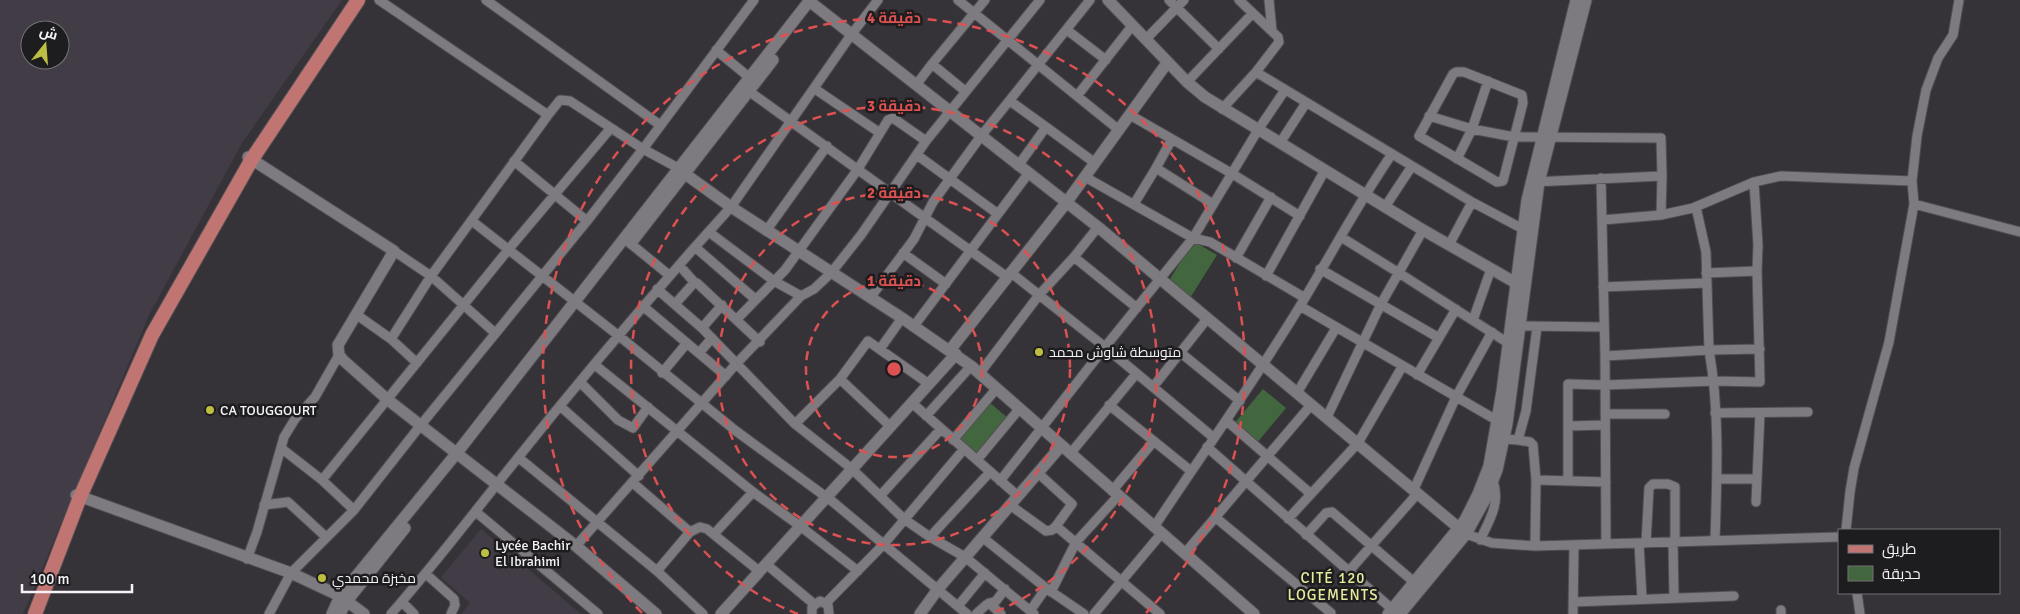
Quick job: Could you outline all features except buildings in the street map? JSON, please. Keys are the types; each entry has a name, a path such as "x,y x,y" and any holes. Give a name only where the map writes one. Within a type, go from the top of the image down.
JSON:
{"main road":[{"path":"30,614 78,496 153,324 250,158 352,0"},
{"path":"250,158 358,0"},
{"path":"35,614 78,496"}],"street":[{"path":"379,0 548,115"},
{"path":"486,0 660,125"},
{"path":"392,614 476,512 496,484 657,289 731,207 815,89 851,34 878,0"},
{"path":"958,0 1119,130"},
{"path":"916,86 986,0"},
{"path":"576,546 703,404 736,364 760,342 801,296 814,289 831,273 861,234 926,141 1040,0"},
{"path":"870,298 914,240 933,202 981,136 1090,0"},
{"path":"1108,0 1186,82 1222,109 1449,245 1520,283"},
{"path":"1169,0 1219,49"},
{"path":"1146,39 1184,0"},
{"path":"1222,109 1278,45 1279,39 1239,0"},
{"path":"1269,0 1272,31"},
{"path":"1566,59 1576,0"},
{"path":"1393,612 1481,508 1494,481 1504,439 1520,326 1523,229 1566,59 1586,0"},
{"path":"1846,529 1854,468 1889,342 1914,204 1912,181 1917,136 1926,90 1938,58 1953,35 1959,0"},
{"path":"270,614 291,573 354,510 587,221 751,1"},
{"path":"813,2 916,86 1098,227 1463,530 1480,540 1513,546 1574,546 1838,537"},
{"path":"578,305 630,244 750,78 813,2"},
{"path":"332,614 683,172 750,92 813,2"},
{"path":"1186,82 1252,14"},
{"path":"1077,96 1132,26"},
{"path":"1067,30 1106,60"},
{"path":"716,50 750,78"},
{"path":"721,614 929,384 1008,274 1066,203 1167,63"},
{"path":"932,64 965,91"},
{"path":"1256,72 1472,202 1523,229"},
{"path":"1456,72 1464,72 1520,92 1523,103 1505,179 1500,182 1419,136 1429,116 1453,74 1456,72"},
{"path":"1457,159 1472,129 1488,81"},
{"path":"815,89 880,132"},
{"path":"1000,481 1193,238 1231,173 1285,90"},
{"path":"750,92 924,218 1039,295 1214,438"},
{"path":"391,339 432,276 548,115 560,100 570,101 610,129 683,172 766,231 902,318 976,369 1185,554 1247,612"},
{"path":"1010,101 1095,163"},
{"path":"1280,143 1306,103"},
{"path":"1130,115 1231,173 1300,216"},
{"path":"1429,116 1472,129 1514,137 1661,138 1661,215"},
{"path":"737,319 785,270 858,169 888,120 893,118 926,141"},
{"path":"1018,166 1046,127"},
{"path":"322,480 508,250 610,129"},
{"path":"1134,204 1172,139"},
{"path":"766,231 827,146"},
{"path":"1094,614 1158,530 1191,471 1227,421 1264,364 1341,237 1364,194 1392,154"},
{"path":"917,155 998,214"},
{"path":"250,158 432,276 495,333"},
{"path":"514,161 587,221"},
{"path":"1385,207 1412,166"},
{"path":"1156,168 1213,204"},
{"path":"1266,276 1325,170"},
{"path":"914,326 1028,174"},
{"path":"1534,182 1662,176"},
{"path":"1602,220 1661,215 1696,207 1754,182 1781,176 1912,181"},
{"path":"1085,177 1193,238 1210,242 1266,276 1336,328 1498,422"},
{"path":"1601,178 1605,356 1606,544"},
{"path":"1393,612 1414,582 1463,530 1489,466 1498,422 1508,344 1520,283 1534,182"},
{"path":"1568,482 1568,384 1760,382 1758,245 1754,182"},
{"path":"1236,258 1271,197"},
{"path":"1449,245 1472,202"},
{"path":"1914,204 2020,232"},
{"path":"1696,207 1705,243 1709,350 1714,381 1717,479 1715,540"},
{"path":"472,221 619,336 736,432 826,498 938,588 967,614"},
{"path":"926,416 976,369 1098,227"},
{"path":"1327,417 1382,304 1424,230"},
{"path":"709,232 774,281 801,296"},
{"path":"1341,237 1508,344"},
{"path":"630,244 669,275"},
{"path":"695,247 755,299"},
{"path":"247,559 271,477 287,431 314,397 339,355 338,344 394,251"},
{"path":"903,253 946,284"},
{"path":"1074,257 1137,308"},
{"path":"679,265 695,283 737,319 760,342"},
{"path":"1320,269 1439,338"},
{"path":"1473,320 1491,269"},
{"path":"1603,287 1706,278 1757,271"},
{"path":"675,304 695,283"},
{"path":"657,289 702,328 795,424 852,468 904,519 930,537 965,557 1032,612 1049,590 1076,542 1154,441"},
{"path":"702,328 722,306"},
{"path":"644,307 726,376"},
{"path":"1417,375 1456,309"},
{"path":"357,315 391,339 417,363"},
{"path":"880,349 902,318"},
{"path":"1153,387 1207,319"},
{"path":"1520,326 1604,327"},
{"path":"1518,440 1526,411 1537,327"},
{"path":"1297,393 1336,328"},
{"path":"1349,571 1372,546 1416,491 1456,398 1492,332"},
{"path":"699,353 712,338"},
{"path":"795,424 840,379 868,341 929,384"},
{"path":"662,372 687,344"},
{"path":"1605,356 1760,348"},
{"path":"1181,353 1240,401"},
{"path":"339,355 388,400 576,546 656,614"},
{"path":"1515,360 1532,361"},
{"path":"595,365 753,492 858,571"},
{"path":"1288,519 1358,443 1402,367"},
{"path":"1070,454 1136,374"},
{"path":"840,379 891,427"},
{"path":"581,382 618,420 633,428 648,407"},
{"path":"953,440 997,388"},
{"path":"912,403 1018,496"},
{"path":"1109,405 1191,471"},
{"path":"1185,554 1311,405"},
{"path":"561,406 690,532"},
{"path":"977,460 1020,408"},
{"path":"1715,413 1808,412"},
{"path":"1756,502 1760,413"},
{"path":"1604,414 1665,414"},
{"path":"1227,421 1267,458 1311,494"},
{"path":"1568,426 1605,425"},
{"path":"880,496 941,429"},
{"path":"1504,439 1530,442 1533,445 1536,480 1535,546"},
{"path":"920,614 938,588 1061,446"},
{"path":"1207,447 1393,612"},
{"path":"281,448 322,480 354,510"},
{"path":"826,603 883,545 964,449"},
{"path":"519,458 656,571 704,614"},
{"path":"930,537 990,472"},
{"path":"1010,505 1046,531 1052,530 1056,526 1072,504 1038,473"},
{"path":"1717,479 1756,479"},
{"path":"1536,480 1606,482"},
{"path":"1480,540 1494,510 1496,497 1494,481"},
{"path":"1642,599 1642,543 1649,488 1653,484 1668,484 1675,488 1674,598"},
{"path":"714,534 753,492"},
{"path":"78,496 247,559 291,573 344,598 364,614"},
{"path":"264,505 288,502 326,537"},
{"path":"1481,508 1494,510"},
{"path":"476,512 598,614"},
{"path":"1306,535 1326,513 1332,512 1414,582"},
{"path":"1215,517 1331,613"},
{"path":"1056,526 1160,614"},
{"path":"656,571 690,532 700,527 707,529 814,604"},
{"path":"982,537 1049,590 1084,614"},
{"path":"1573,614 1574,546"},
{"path":"958,606 985,573"},
{"path":"426,574 454,598 455,605 451,614"},
{"path":"976,614 989,603 996,601 1005,589"},
{"path":"1857,594 1860,614"},
{"path":"1573,602 1734,596"},
{"path":"340,614 344,598"},
{"path":"812,614 811,610 814,604 820,601 826,603 830,608 829,614"},
{"path":"402,602 414,614"},
{"path":"989,603 1001,614"}],"shaded area":[{"path":"0,0 342,0 242,143 149,315 23,614 0,614"},
{"name":"Lycée Bachir El Ibrahimi","path":"481,529 581,614 461,614 470,603 441,577"}],"green space":[{"path":"1193,241 1217,255 1190,298 1167,284"},
{"path":"1263,389 1286,408 1256,444 1233,425"},
{"path":"990,403 1008,418 976,456 958,440"}],"place":[{"name":"متوسطة شاوش محمد","path":"1039,352"},
{"name":"CA TOUGGOURT","path":"210,410"},
{"name":"Lycée Bachir El Ibrahimi","path":"485,553"},
{"name":"مخبزة محمدي","path":"322,578"}],"district":[{"name":"CITÉ 120 LOGEMENTS","path":"1333,586"}]}
